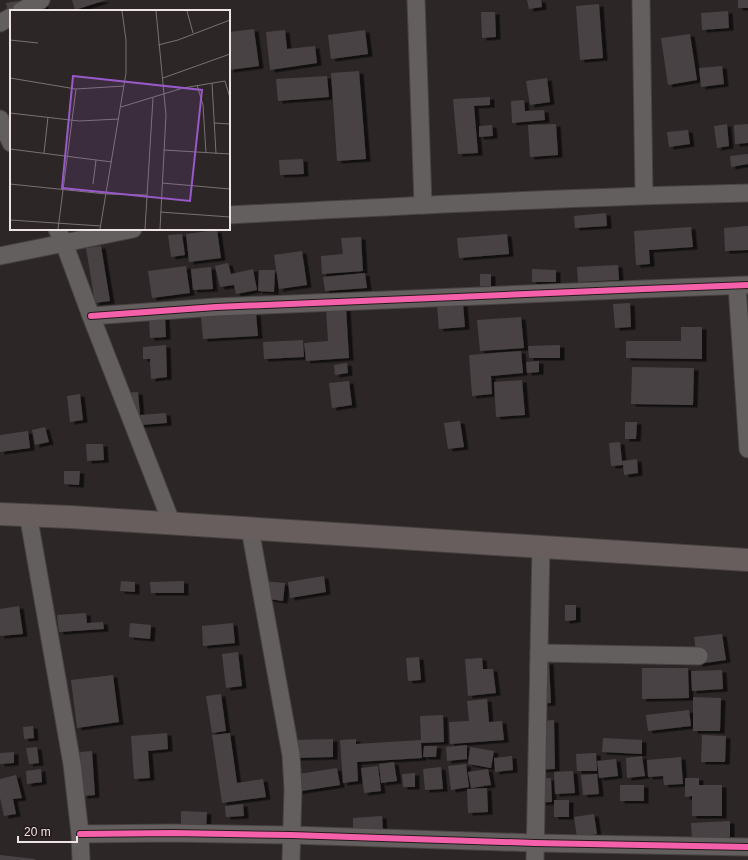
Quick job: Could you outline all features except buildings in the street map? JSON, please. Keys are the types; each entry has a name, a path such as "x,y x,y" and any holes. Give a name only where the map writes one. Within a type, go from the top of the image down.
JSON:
{"main road":[{"path":"0,514 28,514 748,560"}],"street":[{"path":"23,10 41,0"},
{"path":"416,0 423,205"},
{"path":"641,0 644,195"},
{"path":"0,23 10,18"},
{"path":"0,119 10,141"},
{"path":"230,215 644,195 748,193"},
{"path":"0,256 60,236 123,230"},
{"path":"60,236 172,524"},
{"path":"91,316 224,307 742,285 748,449"},
{"path":"28,514 72,764 80,834 81,860"},
{"path":"250,529 291,755 293,789 291,860"},
{"path":"535,860 541,547"},
{"path":"539,653 699,656"},
{"path":"80,834 172,832 536,843 748,847"}],"cycle path":[{"path":"91,316 216,307 748,285"},
{"path":"80,834 172,833 291,835 535,843 748,847"}]}
